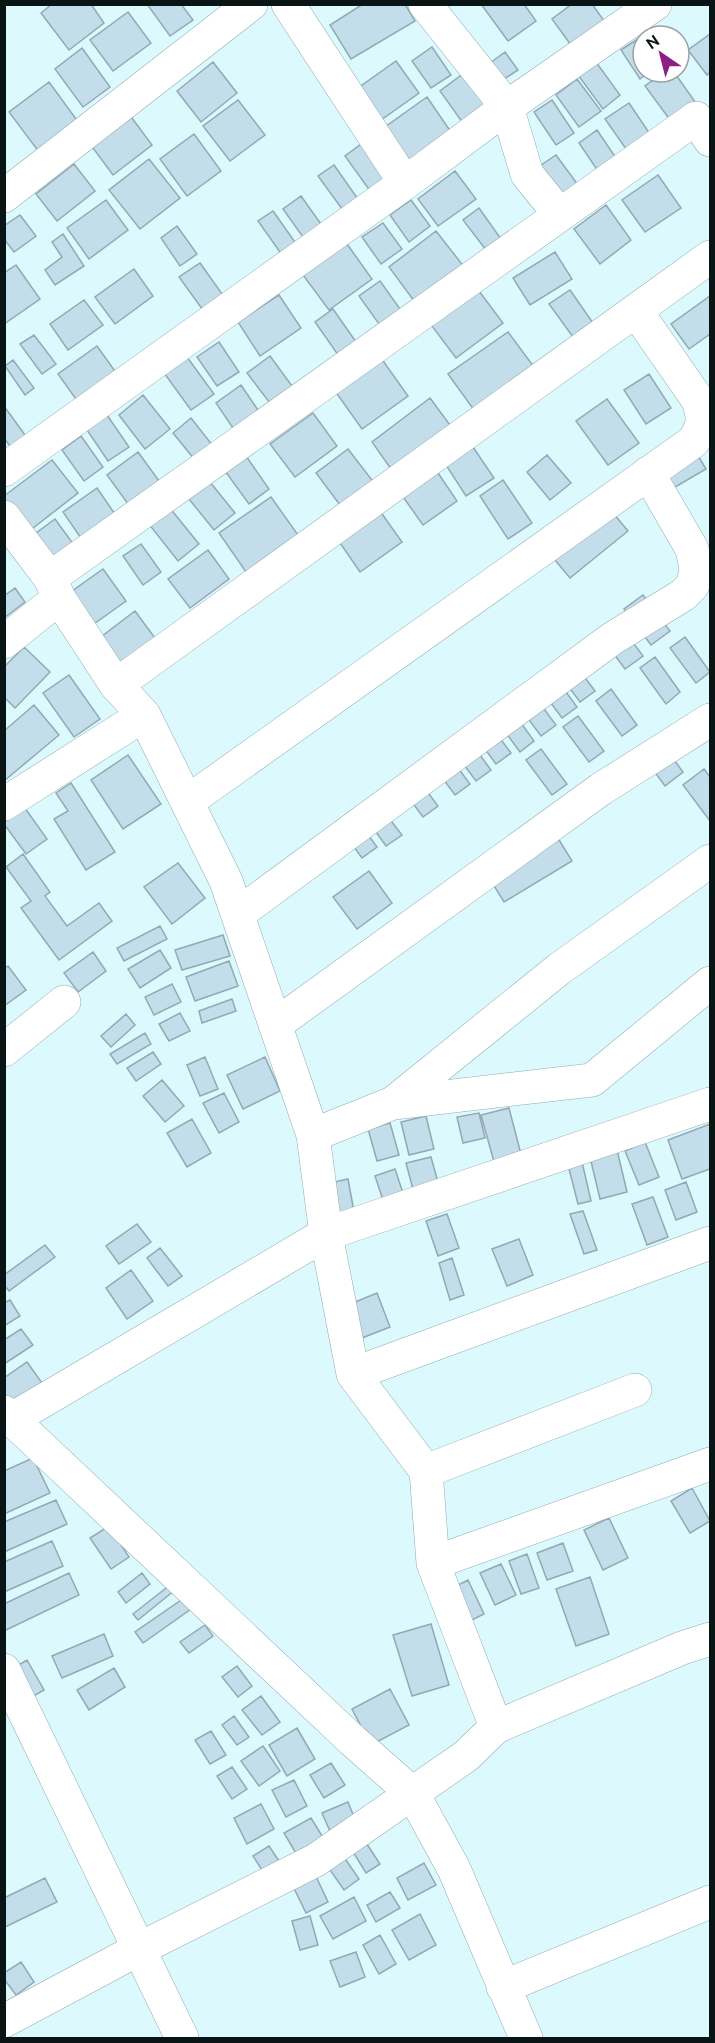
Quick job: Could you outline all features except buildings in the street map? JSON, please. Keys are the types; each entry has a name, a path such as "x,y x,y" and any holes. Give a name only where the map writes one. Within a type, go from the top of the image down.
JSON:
{"street":[{"path":"4,196 251,4"},
{"path":"288,4 405,183"},
{"path":"425,4 507,107 527,174 560,215"},
{"path":"4,470 405,183 507,107 655,4"},
{"path":"4,642 55,588 560,215 696,118 711,140"},
{"path":"116,685 711,256"},
{"path":"187,802 694,441 701,429 704,417 698,400 636,310"},
{"path":"238,914 613,638 683,595 693,585 696,569 692,549 648,473"},
{"path":"4,517 55,588 116,685 144,716 226,881 313,1135 326,1234 353,1374 426,1471 433,1563 496,1727"},
{"path":"4,804 144,716"},
{"path":"275,1024 601,789 711,720"},
{"path":"393,1103 559,969 711,861"},
{"path":"313,1135 393,1103 592,1080 711,983"},
{"path":"4,1050 64,1002"},
{"path":"526,2038 454,1869 413,1794 352,1740 8,1415 326,1234 711,1104"},
{"path":"353,1374 711,1243"},
{"path":"426,1471 635,1390"},
{"path":"433,1563 711,1464"},
{"path":"4,2021 139,1949 316,1860 466,1756 496,1727 682,1648 711,1639"},
{"path":"4,1670 182,2038"},
{"path":"503,1987 711,1902"}]}
